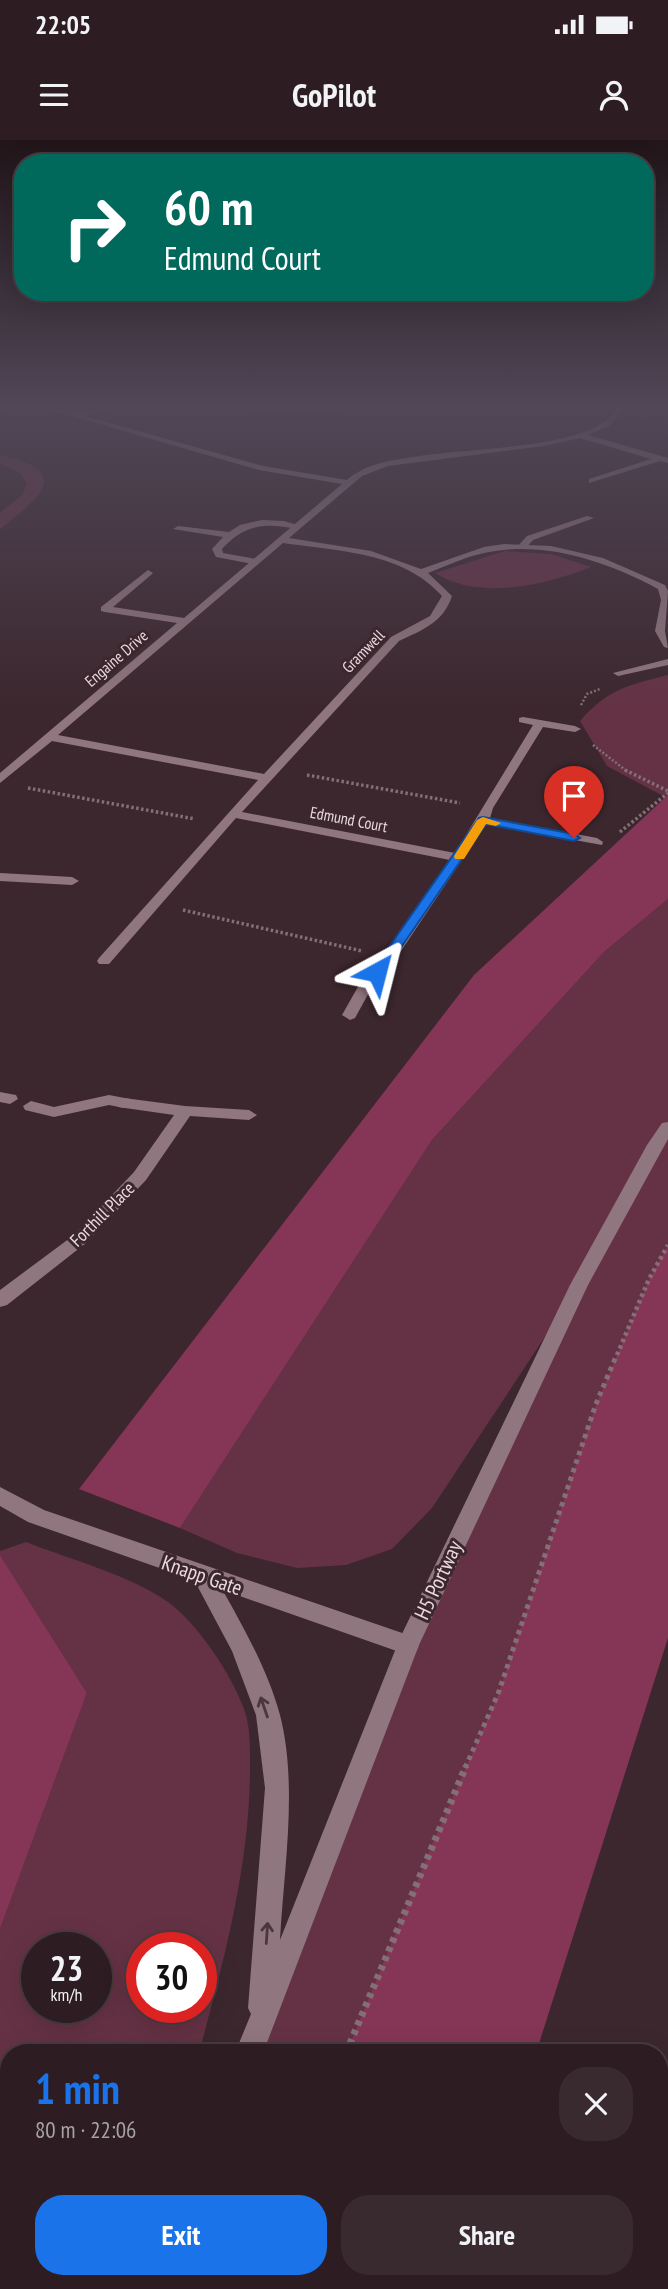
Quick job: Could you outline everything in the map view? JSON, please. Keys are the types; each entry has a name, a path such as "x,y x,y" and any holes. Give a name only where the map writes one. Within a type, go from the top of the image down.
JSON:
{"street":[{"name":"Engaine Drive","path":"0,779 319,506"},
{"path":"523,546 530,538 590,518"},
{"path":"254,561 219,555 216,549 228,535 252,523 272,521 297,526"},
{"path":"177,530 228,535"},
{"name":"Gramwell","path":"104,961 228,820 395,639 428,623 443,611 447,596 441,587 422,572 393,561 280,540"},
{"path":"422,572 485,550 523,546 562,550 642,575 665,587 666,600 660,632 668,645"},
{"path":"148,573 105,609 184,621"},
{"path":"618,673 668,662"},
{"path":"523,720 575,729"},
{"path":"350,1015 364,988 390,957 458,858 540,723"},
{"path":"49,737 271,774"},
{"path":"485,814 597,842"},
{"name":"Edmund Court","path":"228,820 458,858"},
{"path":"0,877 72,881"},
{"path":"31,1106 54,1112 109,1100 185,1111 248,1115"},
{"name":"Forthill Place","path":"0,1300 80,1239 141,1176 185,1111"},
{"name":"H5 Portway","path":"253,2044 408,1645 579,1285 655,1145 668,1127"},
{"name":"Knapp Gate","path":"0,1496 36,1516 408,1645"},
{"path":"203,1576 242,1648 268,1715 276,1788 261,2026"}],"path":[{"path":"597,842 621,831 668,792 608,761 575,729 579,723 580,706 587,694 614,683 618,673"},
{"path":"271,774 485,814"},
{"path":"26,787 228,820"},
{"path":"155,904 390,957"},
{"path":"350,2044 432,1844 498,1694 596,1404 649,1279 668,1245"}],"shaded area":[{"path":"8,506 28,506 0,529 0,513"},
{"path":"505,551 551,554 591,567 533,584 492,588 452,582 435,573"},
{"path":"668,675 668,795 665,797 607,766 580,721 610,695 641,682"},
{"path":"668,795 668,899 604,952 432,1140 180,1528 79,1489 474,975"},
{"path":"668,899 668,1245 649,1279 596,1404 498,1694 432,1844 350,2044 253,2044 408,1645 575,1291 432,1508 392,1549 346,1565 297,1568 237,1553 180,1528 432,1140 604,952"},
{"path":"668,1245 668,1638 539,2044 350,2044 432,1844 498,1694 596,1404 649,1279"},
{"path":"26,1542 119,1576 168,1602 202,1636 222,1666 244,1709 250,1740 249,1808 240,1879 217,1984 217,1932 126,1932 126,2023 207,2023 201,2044 0,2044 0,1929 87,1693 0,1551"},
{"path":"0,1555 87,1693 0,1929"}],"slow traffic":[{"path":"459,856 483,820 496,823"}],"route":[{"path":"377,972 483,820 574,838"}]}
